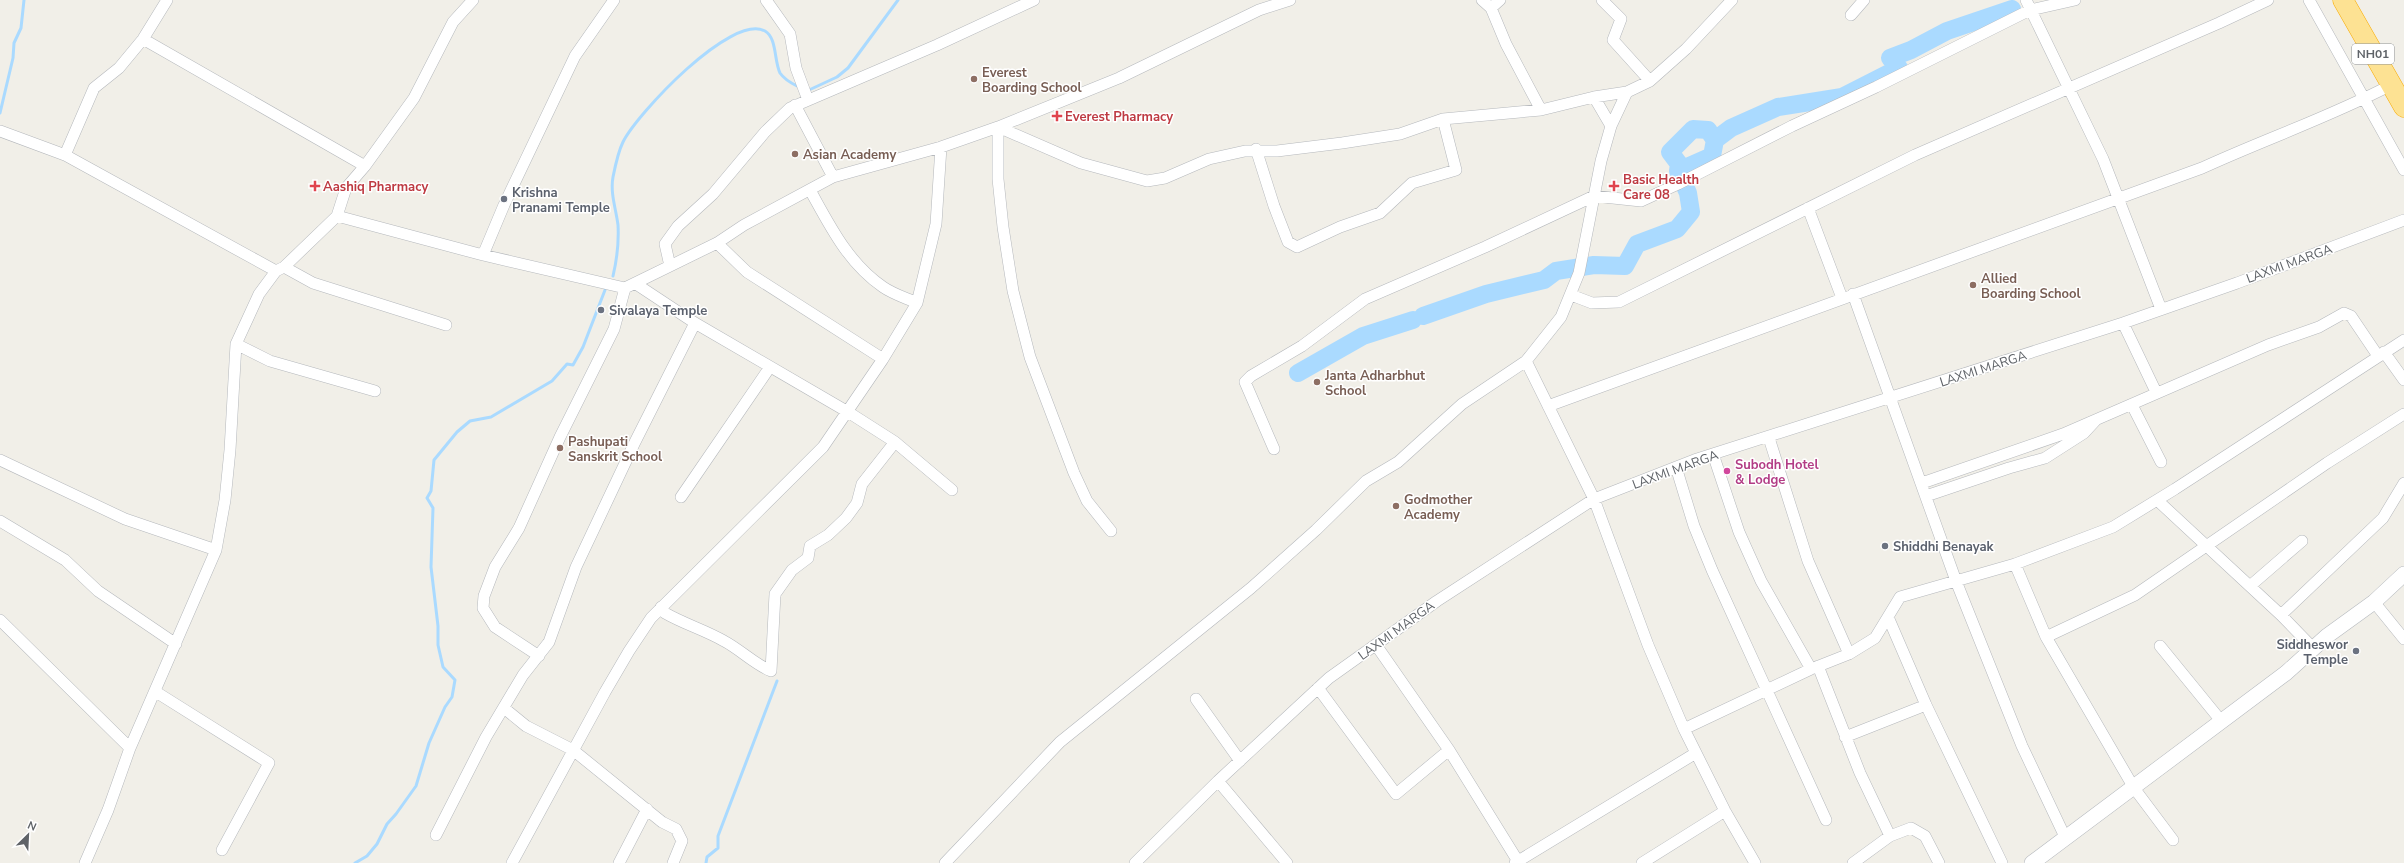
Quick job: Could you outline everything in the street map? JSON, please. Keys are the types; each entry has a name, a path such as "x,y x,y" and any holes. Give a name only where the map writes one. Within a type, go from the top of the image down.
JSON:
{"highway":[{"name":"NH01","path":"2343,0 2404,107"}],"street":[{"path":"65,155 94,88 119,68 143,39 167,0"},
{"path":"85,863 108,810 130,748 156,692 216,550 229,457 236,344 259,294 280,269 337,216 346,188 365,166 414,98 453,22 473,0"},
{"path":"483,255 504,205 575,56 614,0"},
{"path":"766,0 790,34 796,68 808,100"},
{"path":"670,266 665,244 678,226 713,194 765,132 795,104 808,100 937,45 1034,0"},
{"path":"337,216 483,255 625,288 636,284 717,243 744,225 832,177 940,147 998,127 1120,78 1259,10 1290,0"},
{"path":"1482,0 1491,8 1506,44 1541,110"},
{"path":"1491,8 1500,0"},
{"path":"1602,0 1621,19 1613,40 1650,81"},
{"path":"998,127 1081,163 1147,181 1164,178 1210,159 1256,149 1277,151 1400,134 1443,119 1541,110 1594,97 1627,92 1650,81 1686,49 1732,0"},
{"path":"1851,15 1864,0"},
{"path":"1274,449 1244,382 1251,376 1302,346 1365,299 1485,247 1594,196 1641,201 2028,5 2075,0"},
{"path":"1571,295 1592,303 1619,302 1916,155 2070,87 2219,24 2268,0"},
{"path":"2309,0 2404,170"},
{"path":"2028,5 2070,87 2103,159 2161,309"},
{"path":"143,39 365,166"},
{"path":"1548,406 2202,168 2250,146 2365,99 2391,85"},
{"path":"944,863 1060,742 1251,588 1316,530 1366,481 1398,462 1462,404 1526,361 1561,317 1571,295 1581,268 1601,161 1611,126 1627,92"},
{"path":"1594,97 1611,126"},
{"path":"795,104 832,177"},
{"path":"1256,149 1274,206 1288,242 1297,247 1340,227 1380,213 1412,183 1456,170 1443,119"},
{"path":"998,127 998,179 1003,227 1013,291 1030,357 1074,473 1087,501 1112,531"},
{"path":"0,131 65,155 280,269 313,283 446,325"},
{"path":"512,863 629,651 661,607 771,501 823,447 884,359 916,303 936,224 940,147"},
{"path":"810,190 841,246 860,268 884,288 916,303"},
{"path":"1808,208 1842,298"},
{"name":"LAXMI MARGA","path":"1135,863 1240,760 1329,678 1437,601 1594,500 1676,467 1713,454 1769,438 1891,397 2123,323 2237,283 2404,220"},
{"path":"717,243 747,272 884,359"},
{"path":"636,284 695,323 848,412 895,442 952,490"},
{"path":"539,656 495,627 483,608 484,596 495,566 519,528 560,437 614,329 625,288"},
{"path":"1853,294 1891,397 1901,432 1922,483 1956,581 2022,746 2066,839"},
{"path":"1922,483 2022,449 2096,418 2132,405 2156,392 2188,381 2268,345 2319,327 2344,313 2352,316 2381,354 2404,380"},
{"path":"436,835 486,737 523,675 549,642 579,560 635,442 695,323"},
{"path":"2123,323 2156,392"},
{"path":"1684,729 1814,667 1849,654 1875,638 1900,597 2015,564 2113,527 2404,340"},
{"path":"236,344 270,361 375,391"},
{"path":"1526,361 1594,500 1648,645 1684,729 1750,862"},
{"path":"681,497 770,367"},
{"path":"2132,405 2161,462"},
{"path":"2046,637 2135,596 2208,547 2327,463 2404,414"},
{"path":"1926,496 2009,468 2045,458 2084,433 2094,424 2096,418"},
{"path":"1769,438 1808,561 1849,654"},
{"path":"661,607 665,613 724,640 747,655 758,666 771,671 775,594 792,570 808,558 810,546 828,535 846,518 857,503 862,484 895,442"},
{"path":"1713,454 1738,532 1761,581 1814,667 1846,737 1860,773 1890,836"},
{"path":"0,460 124,519 216,550"},
{"path":"1676,467 1694,526 1766,691 1826,820"},
{"path":"2281,615 2383,518 2404,483"},
{"path":"2157,500 2281,615 2313,648"},
{"path":"0,521 65,560 98,591 176,644"},
{"path":"2250,586 2302,541"},
{"path":"2015,564 2046,637 2134,788 2173,840"},
{"path":"2032,863 2286,673 2313,648 2374,602 2404,574"},
{"path":"2374,602 2404,639"},
{"path":"1888,617 1926,705 2002,863"},
{"path":"0,620 130,748"},
{"path":"1376,645 1449,750 1517,862 1696,753"},
{"path":"2160,646 2222,722"},
{"path":"1318,688 1396,794 1449,750"},
{"path":"156,692 269,763 222,850"},
{"path":"1196,699 1240,760"},
{"path":"1846,737 1926,705"},
{"path":"504,708 526,726 573,750 662,822 676,829 682,841 674,863"},
{"path":"1218,781 1287,863"},
{"path":"619,863 647,809"},
{"path":"1642,863 1725,811"},
{"path":"1853,863 1890,836 1911,828 1925,836 1939,863"}],"waterway":[{"path":"0,113 13,58 14,43 21,28 24,0"},
{"path":"809,90 837,77 848,68 898,0"},
{"path":"1423,316 1486,294 1544,280 1556,271 1594,265 1625,266 1637,244 1677,229 1691,212 1688,193 1678,171 1712,156 1715,140 1731,128 1778,107 1842,97 1899,68 1890,58 1911,50 1947,31 2012,9"},
{"path":"613,276 616,263 618,225 612,183 618,155 623,142 632,128 646,110 665,90 686,69 709,51 730,37 750,29 765,31 769,34 772,39 780,73 797,86"},
{"path":"1678,171 1679,164 1670,152 1693,129 1708,130 1715,140"},
{"path":"355,863 367,856 377,844 387,824 416,786 429,743 445,707 452,697 455,680 443,667 438,645 438,626 431,567 433,508 427,498 431,491 434,460 457,432 470,421 491,417 552,381 567,364 573,365 583,347 605,290"},
{"path":"1298,373 1363,336 1413,320"},
{"path":"706,863 707,857 718,848 718,836 777,681"}],"place":[{"name":"Everest Boarding School","path":"974,79"},
{"name":"Everest Pharmacy","path":"1057,116"},
{"name":"Asian Academy","path":"795,154"},
{"name":"Aashiq Pharmacy","path":"315,186"},
{"name":"Basic Health Care 08","path":"1614,186"},
{"name":"Krishna Pranami Temple","path":"504,199"},
{"name":"Allied Boarding School","path":"1973,285"},
{"name":"Sivalaya Temple","path":"601,310"},
{"name":"Janta Adharbhut School","path":"1317,382"},
{"name":"Pashupati Sanskrit School","path":"560,448"},
{"name":"Subodh Hotel & Lodge","path":"1727,471"},
{"name":"Godmother Academy","path":"1396,506"},
{"name":"Shiddhi Benayak","path":"1885,546"},
{"name":"Siddheswor Temple","path":"2356,651"}]}
